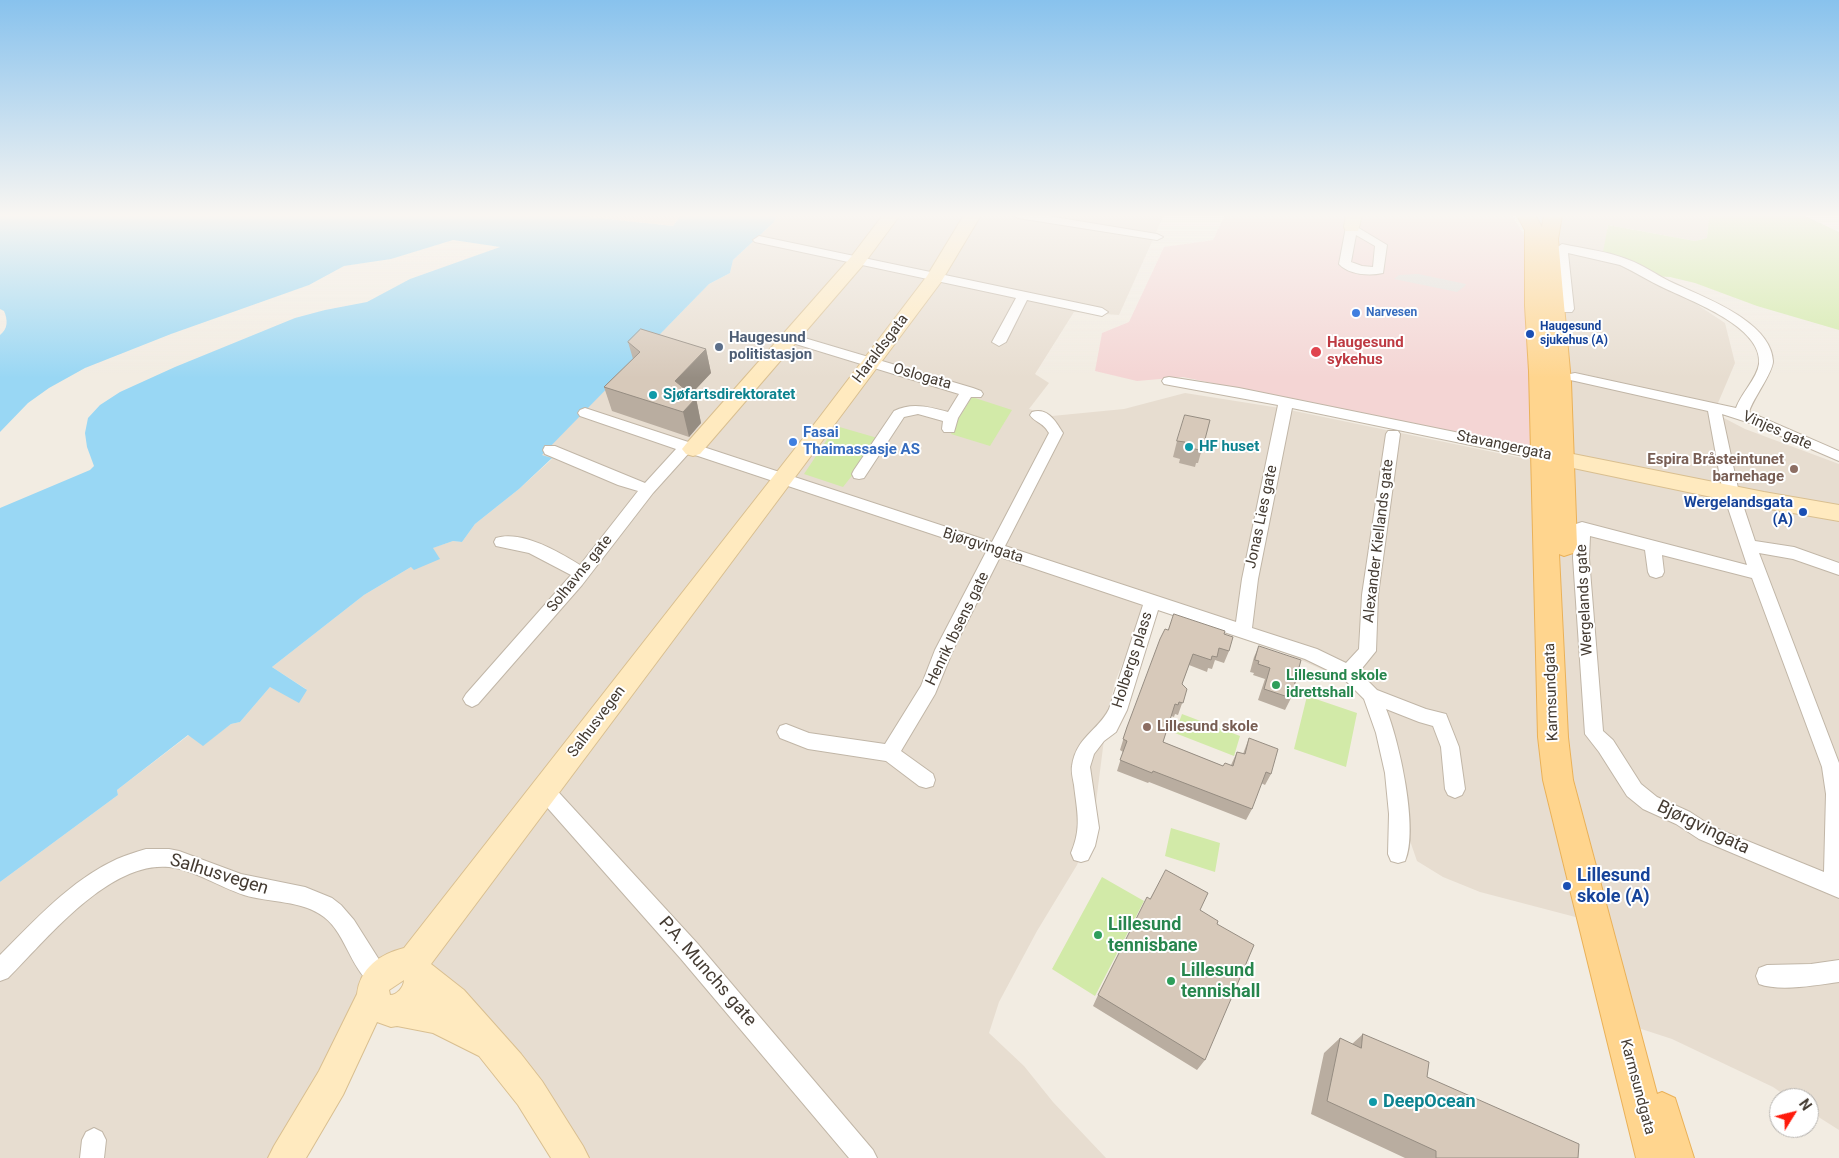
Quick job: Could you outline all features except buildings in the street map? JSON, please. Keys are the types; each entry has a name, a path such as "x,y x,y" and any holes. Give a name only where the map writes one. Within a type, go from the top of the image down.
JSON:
{"main road":[{"name":"Karmsundgata","path":"1534,269 1540,371 1552,457 1572,758 1577,792 1588,839 1675,1158"},
{"name":"Karmsundgata","path":"1551,269 1559,373 1552,457 1553,737 1558,780 1656,1158"}],"street":[{"path":"690,448 850,269"},
{"path":"894,269 1102,312"},
{"name":"Haraldsgata","path":"782,478 872,362 940,269"},
{"path":"1564,269 1568,309"},
{"path":"1638,269 1722,310 1742,324 1762,346 1766,358 1764,368 1746,398 1741,414"},
{"path":"998,342 1024,296"},
{"name":"Oslogata","path":"790,338 972,393"},
{"path":"1575,377 1714,408 1731,493 1748,546 1831,767 1836,794 1837,887"},
{"name":"Stavangergata","path":"1169,381 1240,392 1552,457 1839,513"},
{"path":"859,474 899,414 905,409 913,409 950,424 972,393"},
{"name":"Jonas Lies gate","path":"1243,631 1250,578 1286,402"},
{"name":"Vinjes gate","path":"1714,408 1741,414 1806,444 1839,456"},
{"name":"Bjørgvingata","path":"585,413 1243,631 1310,654 1348,672 1371,695 1377,708 1390,756 1400,830 1398,854"},
{"name":"Henrik Ibsens gate","path":"890,753 929,689 944,650 997,551 1056,433 1049,421 1036,415"},
{"name":"Alexander Kiellands gate","path":"1348,672 1367,651 1370,594 1393,434"},
{"name":"Solhavns gate","path":"472,699 581,573 648,489 690,448"},
{"path":"550,450 623,481 648,489"},
{"name":"Salhusvegen","path":"416,971 544,790 782,478"},
{"name":"Wergelands gate","path":"1594,734 1581,558 1582,528 1758,574"},
{"path":"502,542 530,545 541,549 581,573"},
{"path":"1748,546 1794,553 1839,569"},
{"path":"1653,547 1656,572"},
{"name":"Holbergs plass","path":"1081,853 1085,846 1089,828 1081,767 1086,750 1098,735 1110,726 1118,710 1152,602"},
{"name":"Bjørgvingata","path":"1371,695 1425,717 1440,719 1450,748 1455,789"},
{"path":"786,732 816,742 890,753 926,780"},
{"name":"Bjørgvingata","path":"1594,734 1606,746 1624,778 1634,790 1650,803 1683,818 1706,833 1837,887"},
{"name":"P.A. Munchs gate","path":"544,790 689,951 865,1158"},
{"name":"Salhusvegen","path":"0,970 68,904 91,885 111,872 131,863 148,859 167,858 182,861 252,888 304,897 320,902 335,913 385,998"},
{"path":"286,1158 330,1083 385,998 390,968 398,965 416,971 453,1001 530,1093 571,1158"},
{"path":"1767,976 1811,975 1839,971"},
{"path":"385,998 438,1018 489,1044"}],"shaded area":[{"path":"731,269 1140,269 1119,315 1074,312 1035,374 1049,383 1029,409 1052,416 1124,409 1185,393 1280,408 1546,463 1539,269 1650,269 1675,290 1725,323 1735,363 1718,403 1722,417 1745,429 1839,464 1839,1130 1819,1117 1819,1088 1774,1088 1672,1039 1623,1023 1583,919 1480,892 1443,877 1417,861 1401,815 1378,694 1246,636 1143,600 1138,625 1115,682 1107,716 1093,826 1077,865 1037,931 999,1002 989,1033 1024,1066 1053,1102 1106,1158 570,1158 547,1127 398,971 287,1158 0,1158 0,882 118,795 117,790 189,735 203,745 231,724 240,722 270,687 306,689 272,667 364,595 411,567 439,559 432,548 453,541 462,542 475,524 519,489 552,459 541,455 709,284 730,273"},
{"name":"Haugesund sykehus","path":"1154,269 1531,269 1537,451 1183,377 1137,381 1095,371 1102,333 1129,322"},
{"path":"1418,274 1466,284 1457,292 1394,279 1399,275"}],"green space":[{"path":"1638,269 1839,269 1839,330 1757,306 1695,283 1670,277 1652,276"},
{"path":"972,397 1012,410 990,446 951,434"},
{"path":"836,426 881,439 843,487 804,474"},
{"path":"1307,696 1357,713 1346,767 1294,749"},
{"path":"1182,714 1240,736 1234,756 1175,733"},
{"path":"1171,828 1220,843 1215,872 1165,856"},
{"name":"Lillesund tennisbane","path":"1102,877 1144,901 1095,996 1052,969"}],"water":[{"path":"0,269 338,269 309,285 171,334 85,368 49,388 28,403 0,432 0,335 5,330 7,321 4,311 0,309"},
{"path":"438,269 731,269 730,273 709,284 542,455 552,458 519,489 475,524 462,542 453,541 433,548 440,559 414,570 411,567 364,595 272,667 307,690 299,703 270,687 240,722 231,724 203,746 188,735 117,790 118,795 0,882 0,508 90,470 94,466 87,447 85,433 88,418 100,405 120,392 175,367 295,318 367,302 410,279"}],"place":[{"name":"Narvesen","path":"1356,313"},
{"name":"Haugesund sjukehus (A)","path":"1530,334"},
{"name":"Haugesund politistasjon","path":"719,347"},
{"name":"Haugesund sykehus","path":"1316,352"},
{"name":"Sjøfartsdirektoratet","path":"653,395"},
{"name":"Fasai Thaimassasje AS","path":"793,442"},
{"name":"HF huset","path":"1189,447"},
{"name":"Espira Bråsteintunet barnehage","path":"1794,469"},
{"name":"Wergelandsgata (A)","path":"1803,512"},
{"name":"Lillesund skole idrettshall","path":"1276,685"},
{"name":"Lillesund skole","path":"1147,727"},
{"name":"Lillesund skole (A)","path":"1567,886"},
{"name":"Lillesund tennisbane","path":"1098,935"},
{"name":"Lillesund tennishall","path":"1171,981"},
{"name":"DeepOcean","path":"1373,1102"}]}
